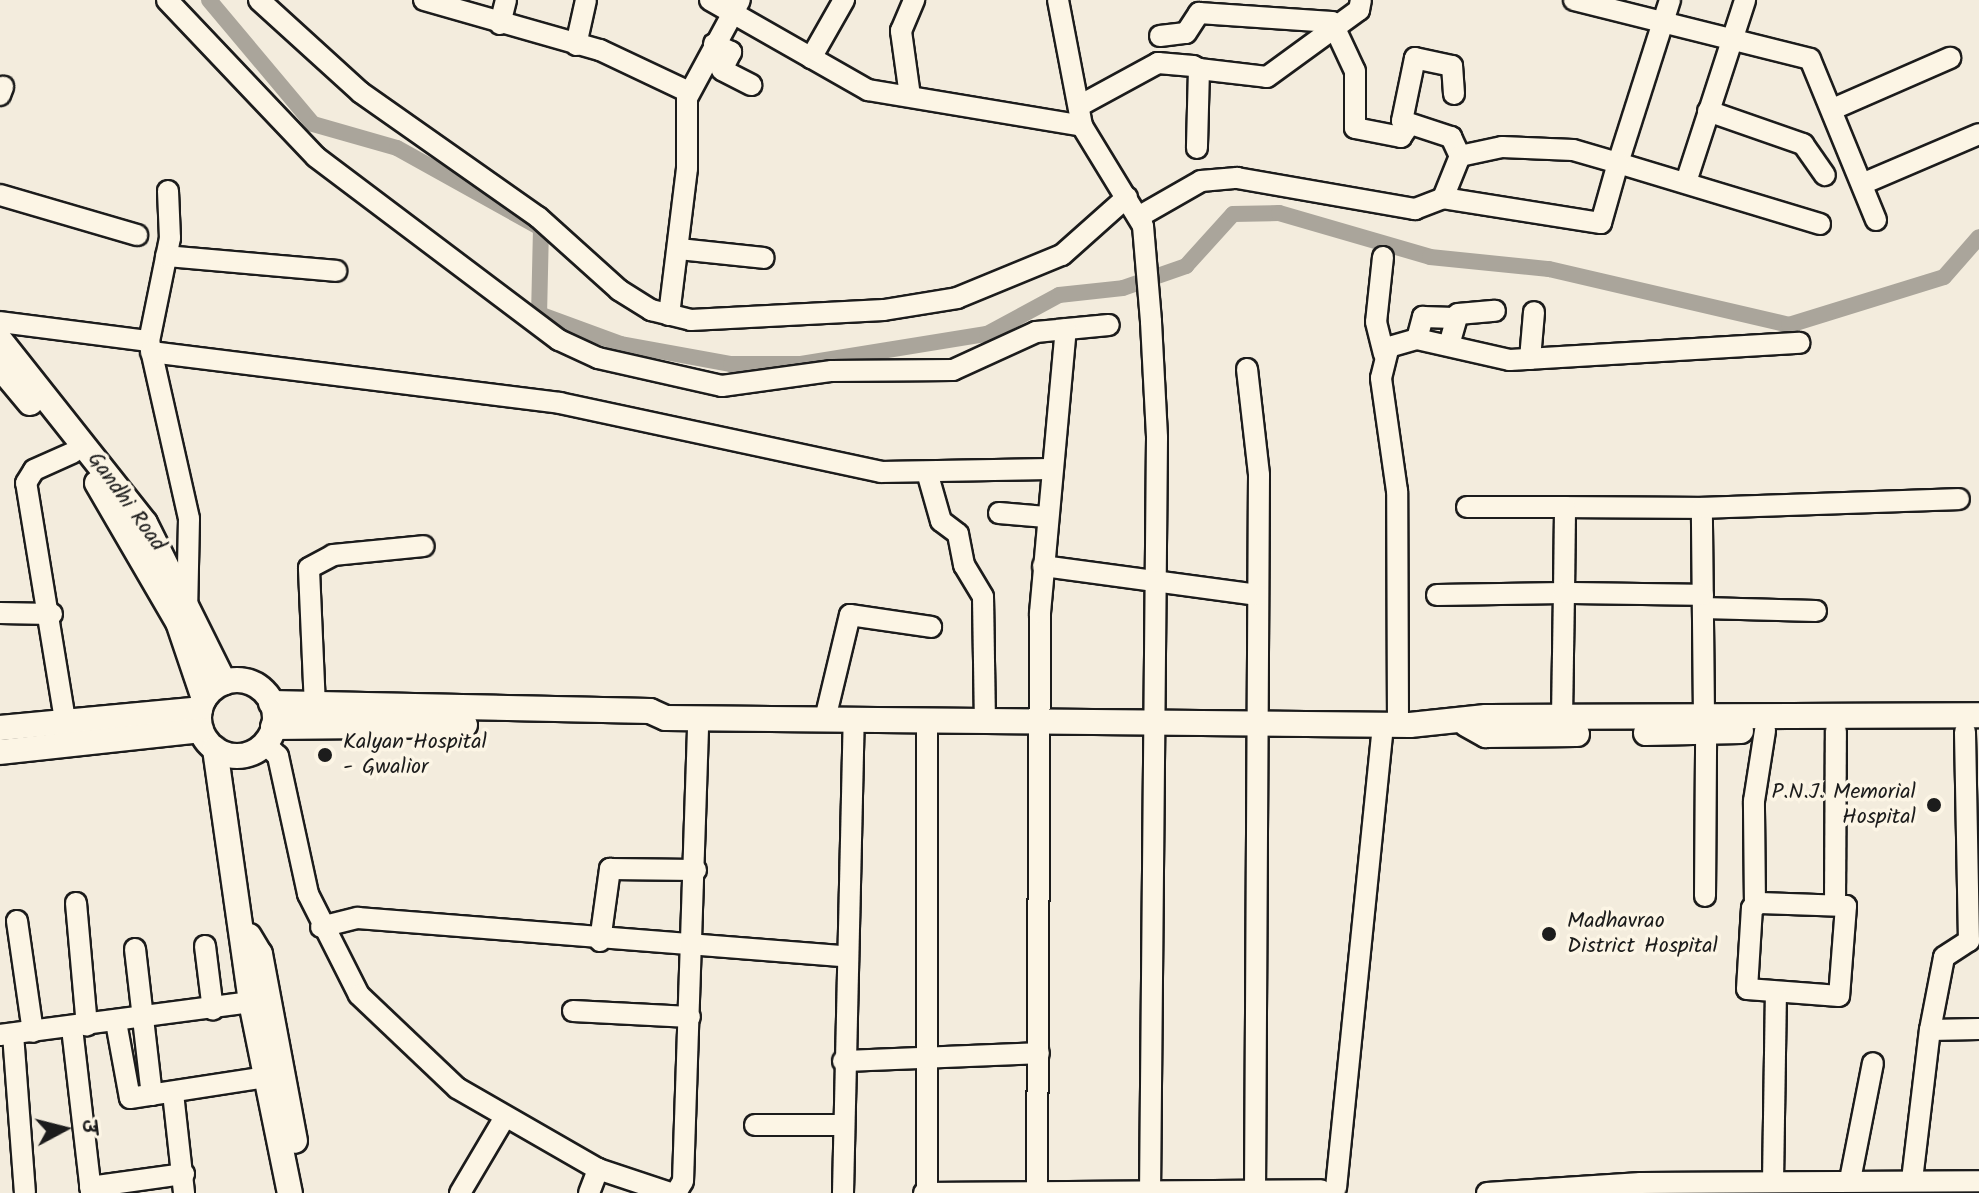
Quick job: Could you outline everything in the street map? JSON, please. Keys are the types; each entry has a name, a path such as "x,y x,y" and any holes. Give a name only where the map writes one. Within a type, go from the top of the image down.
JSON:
{"main road":[{"name":"Gandhi Road","path":"0,340 145,523 185,616 224,682"},
{"path":"0,367 102,489 185,616 246,930 251,1002 290,1193"},
{"path":"205,722 224,682 247,681 270,724"},
{"path":"0,728 65,720 205,722 235,756 270,724 315,707 650,711 666,718"},
{"path":"270,724 646,726 666,718 1259,719 1466,724 1486,717 1705,724 1974,726"},
{"path":"0,752 205,722"},
{"path":"1466,724 1486,735 1705,724 1765,731 1974,726"},
{"path":"246,930 260,954 305,1193"}],"street":[{"path":"167,0 316,157 559,340 598,358 722,386 832,371 953,370 1036,332 1109,325"},
{"path":"259,0 360,92 538,217 619,290 669,315 730,321 957,298 1062,255 1127,197"},
{"path":"424,0 576,45 689,92"},
{"path":"500,24 506,0"},
{"path":"576,45 586,0"},
{"path":"710,0 736,6 811,58 868,90 1080,116 1158,63 1260,79 1338,27 1361,0"},
{"path":"811,58 844,0"},
{"path":"910,96 901,31 914,0"},
{"path":"1058,0 1080,116 1141,221 1150,314 1154,583 1150,1191"},
{"path":"1574,0 1616,5 1729,42 1810,59 1876,220"},
{"path":"1141,221 1201,181 1237,178 1415,209 1443,198 1601,223 1670,0"},
{"path":"1686,182 1745,0"},
{"path":"669,315 679,249 689,92 736,6"},
{"path":"1160,36 1186,33 1202,6 1322,19 1338,27 1357,79 1352,125 1395,137 1409,125"},
{"path":"714,44 731,52 722,70 751,85"},
{"path":"1409,125 1402,106 1415,58 1452,66 1454,94"},
{"path":"1833,109 1950,58"},
{"path":"1197,148 1199,69"},
{"path":"1708,111 1803,144 1825,175"},
{"path":"1409,125 1451,137 1460,156 1443,198"},
{"path":"1862,184 1979,134"},
{"path":"1460,156 1516,145 1618,163 1820,224"},
{"path":"168,191 166,256 150,346 189,519 185,616"},
{"path":"0,195 137,235"},
{"path":"679,249 764,258"},
{"path":"166,256 336,271"},
{"path":"927,720 928,1057 925,1192 1329,1191 1391,724 1397,491 1381,378 1384,354 1376,322 1383,257"},
{"path":"1417,339 1423,317 1454,318 1468,310 1495,311"},
{"path":"1530,359 1534,312"},
{"path":"1449,345 1454,318"},
{"path":"0,322 560,403 816,462 927,472 1050,469"},
{"path":"1037,1192 1038,720 1043,566 1050,469 1066,329"},
{"path":"1384,354 1417,339 1449,345 1483,357 1530,359 1800,343"},
{"path":"1247,369 1259,475 1255,1189"},
{"path":"65,720 52,614 26,483 34,470 72,453"},
{"path":"927,472 941,521 958,534 964,565 983,597 985,720"},
{"path":"1467,507 1702,508 1959,499"},
{"path":"1562,718 1565,507"},
{"path":"1702,508 1705,896"},
{"path":"999,513 1046,517"},
{"path":"315,707 309,568 333,555 424,546"},
{"path":"1043,566 1257,595"},
{"path":"1437,595 1564,593 1816,611"},
{"path":"0,613 52,614"},
{"path":"825,719 850,615 931,627"},
{"path":"676,1193 690,1017 698,718"},
{"path":"843,1193 844,956 854,719"},
{"path":"270,724 321,927 359,995 457,1088 598,1169 670,1193"},
{"path":"1912,1180 1930,1030 1944,957 1972,952 1974,726"},
{"path":"1755,905 1835,902 1846,910 1842,993 1820,999 1776,995 1745,984 1755,905 1754,801 1765,731"},
{"path":"1835,902 1836,731"},
{"path":"600,941 610,869 696,870"},
{"path":"76,903 80,1027 91,1190 184,1184 173,1093"},
{"path":"321,927 358,918 693,950 844,956"},
{"path":"17,921 15,1034 25,1193"},
{"path":"205,946 213,1010"},
{"path":"135,949 152,1095"},
{"path":"1773,1181 1776,995"},
{"path":"15,1034 213,1010 251,1002"},
{"path":"573,1011 690,1017"},
{"path":"116,1022 126,1096 173,1093 265,1077"},
{"path":"1930,1030 1979,1029"},
{"path":"843,1061 1039,1053"},
{"path":"1850,1180 1873,1063"},
{"path":"460,1193 505,1117"},
{"path":"755,1125 843,1125"},
{"path":"589,1193 598,1169"},
{"path":"1487,1193 1773,1181 1809,1187 1850,1180 1979,1181"}],"waterway":[{"path":"209,0 313,124 397,148 541,228 539,314 621,344 731,364 801,364 987,334 1059,295 1123,288 1186,266 1233,214 1279,213 1430,257 1549,269 1789,325 1944,277 1979,237"}],"place":[{"name":"Kalyan Hospital - Gwalior","path":"325,755"},
{"name":"P.N.J. Memorial Hospital","path":"1934,805"},
{"name":"Madhavrao District Hospital","path":"1549,934"}]}
